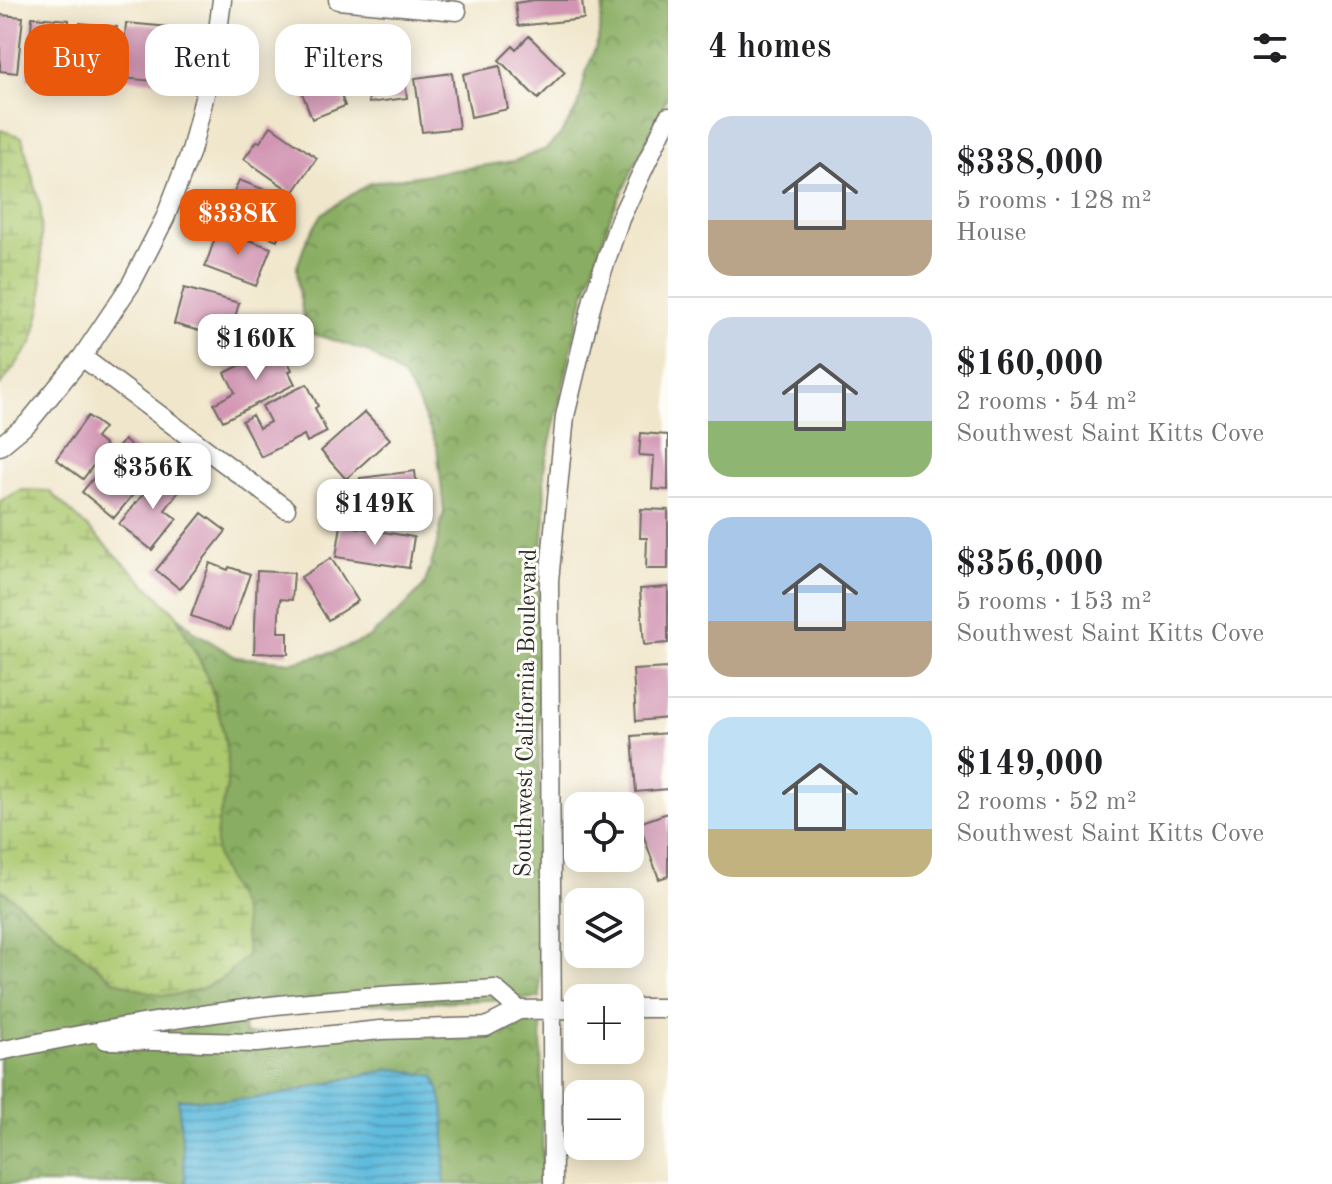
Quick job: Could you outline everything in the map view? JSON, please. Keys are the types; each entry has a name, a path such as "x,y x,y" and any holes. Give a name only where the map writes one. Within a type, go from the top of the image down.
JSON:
{"street":[{"path":"0,446 28,423 82,357 131,284 165,218 191,151 215,53 222,0"},
{"path":"338,0 457,11"},
{"name":"Southwest California Boulevard","path":"553,1184 549,581 565,416 593,299 620,219 668,117"},
{"path":"82,357 286,509"},
{"path":"0,1051 56,1039 252,1008 392,995 495,989 519,1010"},
{"path":"284,1005 288,1039"},
{"path":"644,1008 668,1008"},
{"path":"56,1039 257,1043 380,1030 486,1027 519,1010 564,1009"}],"green space":[{"path":"604,0 668,0 668,95 611,215 584,296 544,469 545,516 539,580 540,998 304,1007 242,1014 245,1035 306,1029 541,1020 543,1184 444,1184 444,1115 370,1073 279,1095 239,1101 179,1099 186,1184 0,1184 0,888 114,980 162,995 203,988 225,977 241,908 224,875 215,839 227,784 226,750 208,680 177,615 195,632 236,657 293,662 334,652 367,639 424,586 444,511 437,446 403,377 367,351 310,333 304,321 297,267 306,241 322,214 370,183 514,161 546,149 560,135 578,107 598,40"},
{"path":"0,130 22,137 41,210 42,304 32,343 0,386"},
{"path":"21,490 49,491 177,615 211,689 224,736 228,765 216,833 217,856 242,911 247,955 225,977 203,988 162,995 114,980 0,888 0,501"}],"water":[{"path":"396,1069 434,1076 444,1115 444,1184 186,1184 178,1099 266,1097"}],"building":[{"path":"582,0 584,19 518,26 515,3"},
{"path":"0,15 23,17 17,73 0,71"},
{"path":"32,17 69,20 69,24 31,24"},
{"path":"126,23 145,25 145,80 129,79 129,24"},
{"path":"529,36 565,72 538,99 499,60"},
{"path":"500,66 508,109 471,117 463,74"},
{"path":"452,73 459,128 422,132 415,78"},
{"path":"303,96 341,96 345,106 312,119"},
{"path":"368,96 407,96 407,98 369,103"},
{"path":"271,126 317,158 293,193 244,159"},
{"path":"239,180 292,200 277,240 224,219"},
{"path":"218,229 271,248 256,286 205,267"},
{"path":"184,288 239,303 229,339 174,324"},
{"path":"279,345 292,370 289,372 295,384 223,421 214,404 235,392 225,373"},
{"path":"307,384 327,432 307,442 304,435 261,457 242,421 252,415 259,428 270,422 262,406"},
{"path":"365,412 390,439 346,479 321,451"},
{"path":"88,416 104,428 96,438 107,447 83,479 56,459"},
{"path":"641,433 668,435 668,490 652,489 654,456 639,455"},
{"path":"124,440 138,452 136,455 154,469 114,518 82,492"},
{"path":"163,470 183,486 165,510 177,519 152,550 119,524"},
{"path":"415,471 420,513 361,520 358,497 362,497 360,478"},
{"path":"641,509 668,510 668,569 646,569 647,538 640,538"},
{"path":"202,513 226,531 180,589 156,570"},
{"path":"341,525 414,537 409,568 336,557"},
{"path":"331,558 358,601 328,620 301,577"},
{"path":"210,563 250,574 230,630 191,616"},
{"path":"257,571 294,573 292,600 280,599 278,632 288,632 288,654 254,653"},
{"path":"668,587 668,643 644,645 640,589"},
{"path":"668,668 668,718 636,721 633,670"},
{"path":"668,733 668,789 636,792 632,736"},
{"path":"668,813 668,876 659,879 644,837 644,821"}]}
